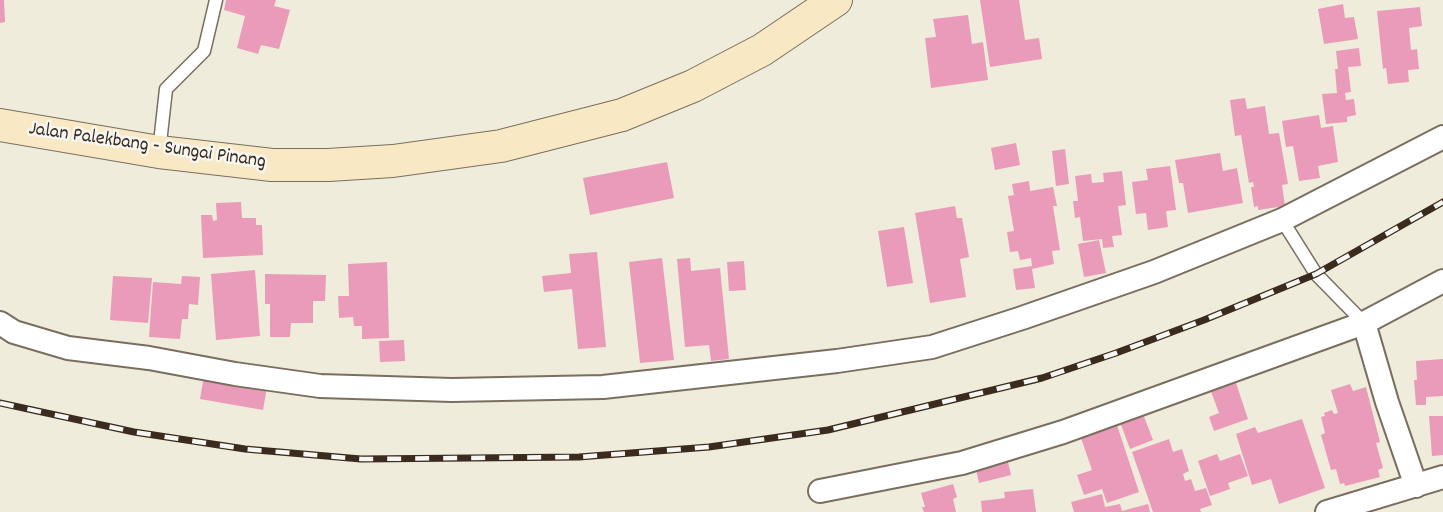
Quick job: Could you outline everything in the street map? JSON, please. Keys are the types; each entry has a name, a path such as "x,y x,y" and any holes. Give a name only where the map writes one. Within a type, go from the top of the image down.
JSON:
{"street":[{"name":"Jalan Palekbang - Sungai Pinang","path":"0,125 159,152 272,165 328,165 393,161 501,146 622,115 693,86 762,50 836,0"},
{"path":"0,323 14,332 68,348 149,358 235,374 320,386 452,390 603,387 837,361 932,347 1154,272 1282,220 1443,137"},
{"path":"819,491 962,463 1063,432 1364,323 1443,281"},
{"path":"1364,323 1387,402 1416,486"},
{"path":"1327,512 1443,477"}],"lane":[{"path":"159,152 166,89 204,51 216,0"},
{"path":"1282,220 1316,274 1364,323"}],"building":[{"path":"0,0 4,0 5,22 0,23"},
{"path":"226,0 276,0 274,6 290,10 279,49 261,45 258,54 237,48 245,16 224,10"},
{"path":"980,0 1019,0 1025,40 1039,38 1042,59 990,67"},
{"path":"1343,4 1345,18 1354,17 1358,39 1324,44 1318,9"},
{"path":"1420,7 1422,26 1409,28 1411,50 1417,49 1419,69 1408,70 1409,82 1388,84 1386,68 1383,69 1377,11"},
{"path":"968,15 972,44 983,42 988,80 931,88 925,38 936,37 933,19"},
{"path":"1359,48 1361,66 1348,67 1351,92 1345,93 1346,100 1354,99 1356,115 1347,117 1347,122 1326,124 1322,94 1337,93 1336,51"},
{"path":"1245,98 1247,109 1265,106 1269,134 1279,133 1288,184 1282,185 1285,206 1258,210 1258,206 1254,207 1251,187 1254,187 1253,182 1249,183 1241,135 1235,136 1230,100"},
{"path":"1319,115 1321,128 1333,126 1338,162 1318,166 1320,178 1299,181 1293,146 1286,147 1282,121"},
{"path":"1016,143 1020,165 995,170 991,148"},
{"path":"1065,149 1069,184 1056,186 1052,151"},
{"path":"1220,153 1223,171 1237,168 1243,203 1188,213 1183,183 1179,183 1175,160"},
{"path":"667,162 674,198 590,215 583,178"},
{"path":"1170,166 1176,210 1166,211 1168,227 1148,230 1146,213 1136,214 1132,182 1148,180 1146,169"},
{"path":"1122,171 1126,205 1118,206 1122,235 1112,236 1114,247 1103,248 1102,239 1083,241 1080,217 1075,218 1073,201 1078,201 1075,176 1091,174 1092,183 1104,182 1103,173"},
{"path":"1029,181 1030,191 1053,187 1057,206 1053,206 1060,250 1052,251 1054,264 1032,269 1035,288 1016,290 1013,269 1032,266 1031,258 1020,260 1018,251 1010,252 1007,232 1014,231 1008,196 1014,195 1012,184"},
{"path":"241,202 242,218 256,218 256,225 262,225 263,255 203,258 201,215 212,215 213,221 217,220 216,203"},
{"path":"955,206 957,218 962,218 969,257 960,259 966,297 930,303 915,213"},
{"path":"904,227 913,283 887,287 878,231"},
{"path":"1099,240 1106,273 1084,277 1078,244"},
{"path":"597,252 606,347 578,349 572,289 544,292 542,276 571,273 569,254"},
{"path":"662,258 674,360 640,363 629,262"},
{"path":"690,258 691,271 720,268 729,359 711,361 709,345 685,347 677,259"},
{"path":"744,261 746,290 729,291 727,262"},
{"path":"387,262 389,338 362,339 362,326 354,326 353,317 339,318 338,296 349,296 348,264"},
{"path":"255,270 260,336 216,340 211,274"},
{"path":"265,274 326,275 325,301 313,301 313,323 291,323 290,337 270,337 270,304 265,304"},
{"path":"113,276 152,278 148,323 110,320"},
{"path":"182,276 200,277 198,305 189,304 188,319 182,319 180,339 149,337 153,282 181,284"},
{"path":"404,340 405,361 380,362 379,341"},
{"path":"1443,359 1443,396 1426,397 1426,405 1416,405 1414,380 1417,380 1416,361"},
{"path":"204,376 267,387 263,410 200,399"},
{"path":"1235,380 1248,419 1214,431 1209,417 1219,413 1210,389"},
{"path":"1350,384 1353,391 1366,387 1380,442 1376,443 1383,468 1378,470 1380,477 1345,486 1344,483 1340,484 1336,469 1331,470 1321,435 1325,433 1321,417 1332,410 1334,414 1338,413 1331,390"},
{"path":"1143,414 1153,440 1130,449 1120,422"},
{"path":"1429,416 1443,416 1443,455 1432,456"},
{"path":"1302,419 1325,488 1279,504 1271,479 1252,485 1236,434 1255,427 1258,433"},
{"path":"1116,422 1139,492 1107,503 1102,489 1084,495 1077,475 1092,470 1079,432"},
{"path":"1169,439 1173,452 1182,449 1189,471 1183,474 1185,481 1191,479 1195,491 1206,488 1212,505 1200,509 1201,512 1153,512 1132,452"},
{"path":"1217,454 1220,461 1240,454 1248,476 1228,483 1230,489 1210,496 1198,461"},
{"path":"1007,458 1011,475 979,483 975,465"},
{"path":"953,484 957,497 953,499 956,512 924,512 921,493"},
{"path":"1033,489 1036,512 982,512 981,501 1005,498 1004,492"},
{"path":"1102,494 1105,507 1120,504 1122,511 1148,504 1150,512 1074,512 1071,502"}],"railway":[{"path":"0,403 134,432 245,449 361,459 579,457 709,447 828,430 1042,378 1204,320 1316,274 1443,202"}]}
